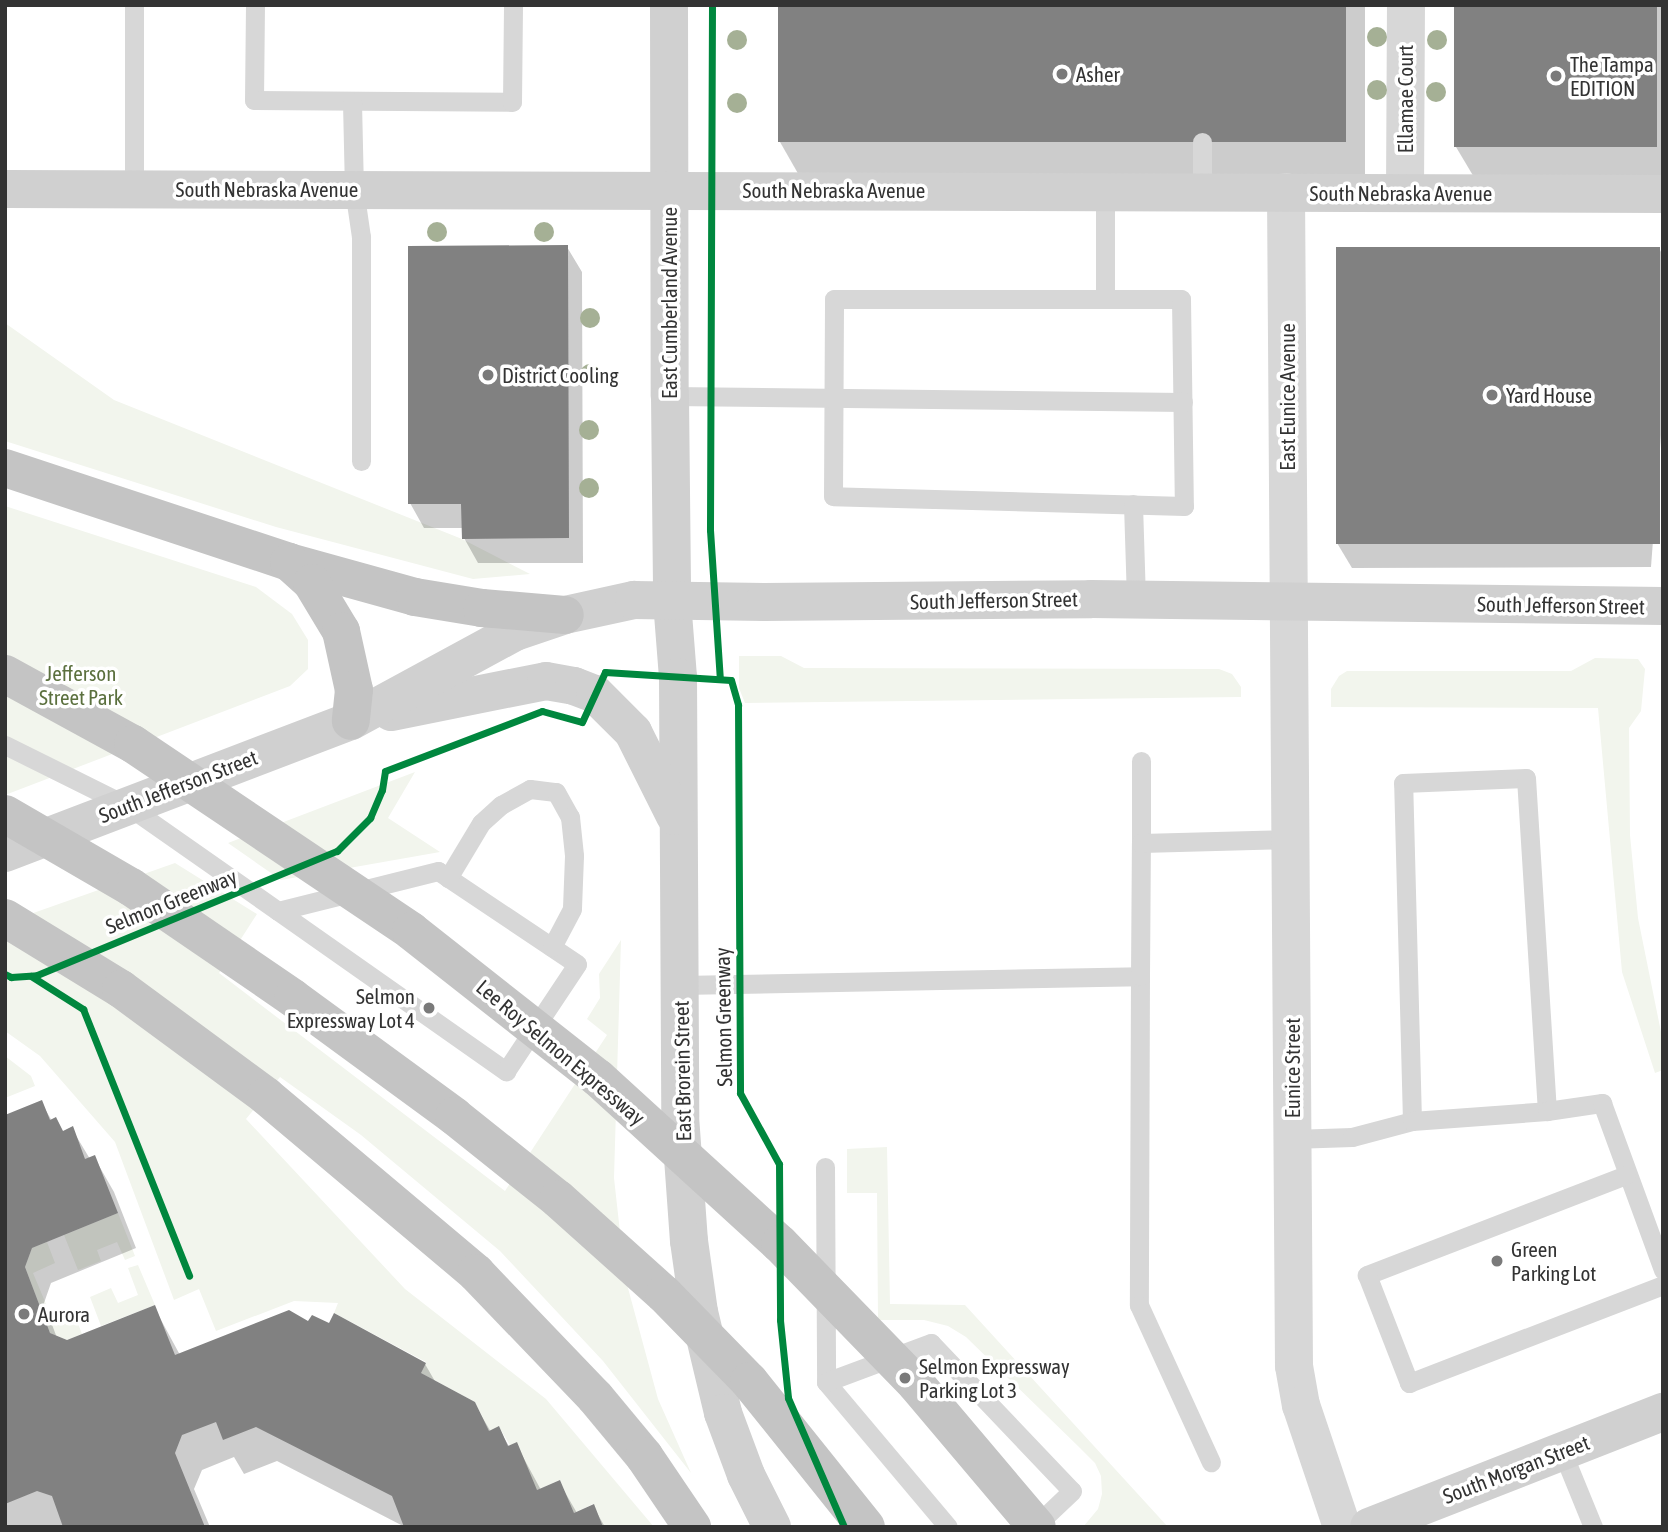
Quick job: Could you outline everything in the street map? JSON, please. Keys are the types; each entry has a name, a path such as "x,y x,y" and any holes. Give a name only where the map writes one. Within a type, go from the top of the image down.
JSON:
{"highway":[{"path":"5,468 289,562 449,604 565,615"},
{"path":"289,562 312,583 341,631 354,690 351,721"},
{"name":"Lee Roy Selmon Expressway","path":"5,674 133,744 411,931 598,1078 790,1254 916,1384 1036,1527"},
{"path":"5,814 131,887 293,998 444,1108 558,1199 664,1294 749,1381 866,1527"},
{"path":"5,918 121,989 265,1096 476,1273 595,1397 644,1457 692,1527"}],"main road":[{"name":"East Cumberland Avenue","path":"669,5 673,601"},
{"name":"South Nebraska Avenue","path":"5,189 1663,194"},
{"name":"South Jefferson Street","path":"5,853 351,721 515,632 565,615 634,600 1136,599 1663,606"},
{"name":"East Brorein Street","path":"673,601 678,677 680,1116 689,1241 699,1312 723,1413 746,1475 772,1527"},
{"name":"South Jefferson Street","path":"351,721 547,681 574,686 595,694 633,732 680,825"},
{"name":"South Morgan Street","path":"1369,1527 1663,1412"}],"street":[{"name":"Ellamae Court","path":"1405,193 1406,5"},
{"name":"East Eunice Avenue","path":"1286,192 1289,601"},
{"name":"Eunice Street","path":"1289,601 1294,1366 1301,1405 1342,1527"}],"lane":[{"path":"134,5 134,189"},
{"path":"255,5 254,100 352,102 512,102 513,5"},
{"path":"352,102 354,189 360,237 361,461"},
{"path":"1202,142 1202,193"},
{"path":"1105,192 1105,299"},
{"path":"834,299 1105,299 1181,299 1184,506 833,496 834,299"},
{"path":"670,396 1183,402"},
{"path":"1133,504 1136,599"},
{"path":"5,745 128,806 506,1071 577,964 438,871 278,911"},
{"path":"1141,761 1139,1305 1211,1462"},
{"path":"1412,1121 1403,783 1527,778 1547,1111"},
{"path":"448,877 481,823 501,805 530,789 556,793 570,817 574,856 572,909 552,947"},
{"path":"1141,842 1291,839"},
{"path":"680,985 1140,976"},
{"path":"1292,1139 1352,1137 1412,1121 1547,1111 1602,1103 1626,1175 1663,1270"},
{"path":"825,1167 826,1382 948,1527"},
{"path":"1626,1175 1367,1275 1409,1383 1663,1285"},
{"path":"826,1382 931,1343 1072,1491 1036,1527"},
{"path":"1562,1451 1592,1527"}],"green space":[{"path":"5,323 114,400 462,539 530,574 473,579 276,527 5,441"},
{"name":"Jefferson Street Park","path":"5,506 256,587 292,614 308,640 308,669 290,686 5,795"},
{"path":"739,656 781,656 804,668 1219,669 1232,674 1241,687 1241,697 745,703 739,688"},
{"path":"1595,658 1638,659 1645,669 1641,711 1629,728 1630,835 1638,918 1663,1042 1663,1070 1655,1073 1622,972 1598,708 1331,707 1331,689 1339,676 1347,671 1571,671"},
{"path":"415,772 388,818 440,852 281,880 228,843"},
{"path":"175,863 257,914 219,973 505,1191 607,1035 587,1019 600,998 599,974 621,940 614,1178 625,1277 658,1399 691,1473 603,1361 500,1251 361,1135 280,1077 246,1119 405,1289 546,1399 654,1527 603,1527 593,1504 574,1513 560,1480 537,1490 499,1427 489,1431 475,1402 421,1373 426,1362 334,1313 338,1303 294,1301 216,1331 199,1289 174,1300 115,1142 40,1056 5,1031 5,923"},
{"path":"5,1056 31,1076 35,1086 5,1098"},
{"path":"887,1147 890,1304 965,1305 1168,1527 1083,1527 1098,1509 1102,1494 1101,1476 1095,1463 966,1337 948,1326 924,1320 878,1320 877,1193 847,1193 847,1149"},
{"path":"118,1213 135,1256 125,1260 117,1242 97,1250 101,1261 78,1270 64,1235"},
{"path":"47,1242 55,1263 33,1273 51,1316 72,1308 82,1334 67,1340 50,1333 25,1267 32,1248"},
{"path":"138,1265 155,1305 101,1326 90,1297 111,1288 118,1303 138,1295 128,1268"}],"building":[{"name":"Asher","path":"778,5 1346,5 1346,142 778,142"},
{"name":"The Tampa EDITION","path":"1454,5 1657,5 1657,147 1454,147"},
{"name":"District Cooling","path":"568,245 569,538 462,539 461,504 408,504 408,246"},
{"name":"Yard House","path":"1336,247 1660,247 1660,544 1336,544"},
{"name":"Aurora","path":"42,1100 50,1120 56,1117 63,1131 73,1126 85,1159 95,1155 118,1213 32,1248 25,1267 50,1333 67,1340 155,1305 175,1355 289,1310 308,1321 312,1315 329,1323 334,1313 426,1363 421,1373 475,1402 489,1431 499,1426 508,1446 517,1442 537,1490 560,1480 574,1513 594,1504 603,1527 404,1527 392,1496 256,1427 223,1440 216,1422 182,1435 175,1453 205,1527 63,1527 52,1496 37,1491 5,1504 5,1115"}],"cycle path":[{"path":"712,5 710,530 720,679"},
{"name":"Selmon Greenway","path":"5,974 11,977 37,975 337,851 370,818 382,790 385,771 542,711 582,722 605,672 731,680 738,705 740,1093 779,1164 780,1320 788,1398 844,1527"},
{"path":"31,976 83,1009 189,1276"}],"place":[{"name":"Asher","path":"1062,74"},
{"name":"The Tampa EDITION","path":"1556,76"},
{"name":"District Cooling","path":"488,375"},
{"name":"Yard House","path":"1492,395"},
{"name":"Selmon Expressway Lot 4","path":"429,1008"},
{"name":"Green Parking Lot","path":"1497,1261"},
{"name":"Aurora","path":"24,1314"},
{"name":"Selmon Expressway Parking Lot 3","path":"905,1378"}]}
